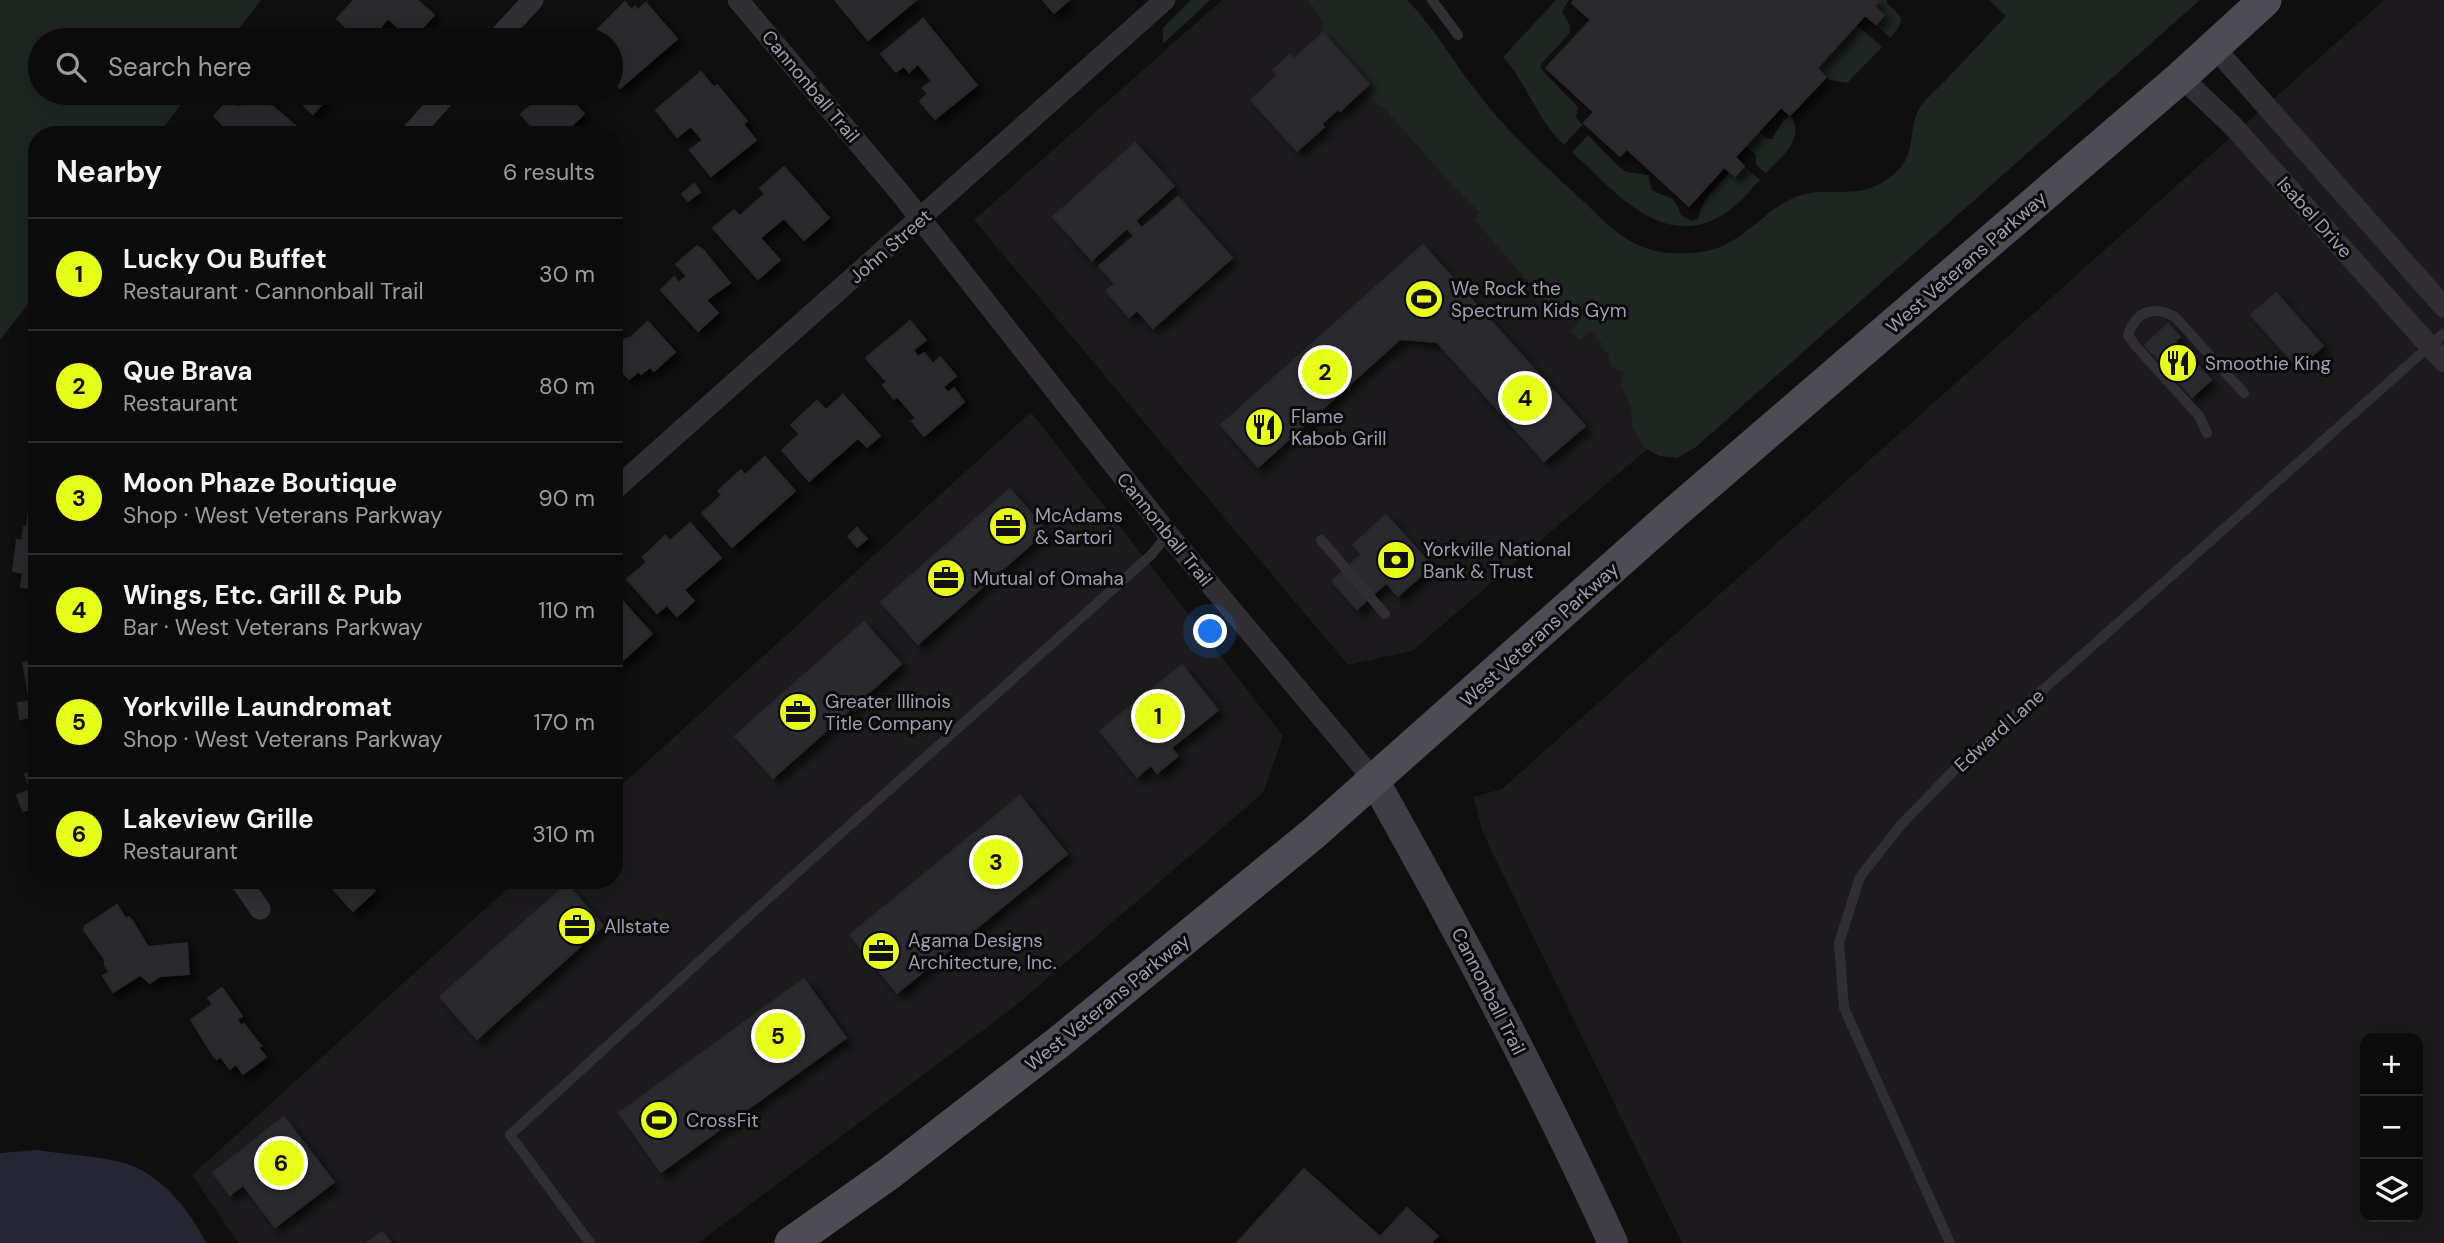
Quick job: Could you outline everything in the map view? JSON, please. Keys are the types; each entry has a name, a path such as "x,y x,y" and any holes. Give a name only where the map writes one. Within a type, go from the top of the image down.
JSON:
{"main road":[{"name":"West Veterans Parkway","path":"791,1243 890,1173 1059,1042 1314,833 1674,513 2182,77 2265,0"},
{"name":"Cannonball Trail","path":"1374,780 1472,957 1562,1132 1613,1243"}],"street":[{"path":"507,28 533,0"},
{"name":"Cannonball Trail","path":"738,0 921,219 1168,534 1374,780"},
{"name":"John Street","path":"623,482 1165,0"},
{"name":"Isabel Drive","path":"2214,47 2444,307"},
{"name":"Isabel Drive","path":"2182,77 2232,125 2439,347"},
{"path":"418,126 437,105"},
{"path":"246,889 260,909"}],"lane":[{"path":"1432,0 1458,35"},
{"path":"2207,433 2199,416 2134,344 2129,334 2132,325 2151,310 2162,310 2175,317 2244,393"},
{"name":"Edward Lane","path":"1950,1243 1844,1008 1839,943 1860,877 1900,825 1963,761 2439,347"},
{"path":"590,1243 510,1135 782,886 1152,554 1168,534"},
{"path":"1321,540 1385,614"}],"shaded area":[{"path":"0,0 261,0 239,28 28,28 28,105 181,105 165,126 28,126 28,304 0,340"},
{"path":"1191,0 1210,0 1163,44 1163,28"},
{"path":"1222,0 1311,0 1682,419 1412,651 1348,665 974,220"},
{"path":"1309,0 1407,0 1504,124 1606,223 1643,247 1682,254 1723,246 1781,205 1804,194 1869,188 1896,172 1910,149 1913,124 1921,105 2006,16 1989,0 2200,0 1696,447 1677,458 1660,456 1645,448 1632,427 1631,407 1621,385 1624,372 1610,366 1608,354 1600,346 1602,343 1590,331 1579,340 1570,331 1580,321 1568,309 1559,317 1474,219 1480,213 1385,108 1364,89 1369,84 1323,33 1323,22"},
{"path":"1556,0 1569,0 1562,11 1570,30 1540,68 1578,107 1576,117 1582,125 1564,145 1546,124 1519,78 1503,57"},
{"path":"1880,0 1887,0 1901,19 1899,27 1890,38 1876,24 1884,15 1874,6"},
{"path":"2384,0 2444,0 2444,1243 1682,1243 1483,833 1473,797 1502,789"},
{"path":"1857,25 1882,47 1847,83 1829,80 1817,68"},
{"path":"1790,115 1794,123 1794,140 1766,173 1756,165 1756,155 1745,145 1758,131 1772,139 1782,122"},
{"path":"1588,135 1625,171 1648,175 1652,190 1673,200 1681,215 1692,221 1698,219 1706,199 1730,172 1735,176 1744,166 1760,180 1724,214 1701,224 1680,226 1660,222 1622,199 1572,152"},
{"path":"1031,412 1283,736 1263,793 1009,1011 698,1243 238,1243 192,1175 507,889 623,889 623,784"}],"water":[{"path":"37,1150 112,1160 145,1172 176,1198 206,1243 0,1243 0,1153"}],"building":[{"path":"354,0 417,0 434,15 422,28 398,28 388,18 380,28 347,28 337,19"},
{"path":"835,0 916,0 868,40"},
{"path":"1043,0 1069,0 1054,13"},
{"path":"1574,0 1880,0 1874,6 1884,15 1876,24 1865,15 1817,68 1826,77 1790,115 1781,107 1735,157 1744,166 1735,176 1724,167 1689,206 1627,149 1620,156 1584,123 1594,112 1546,68 1591,20 1572,3"},
{"path":"625,2 631,10 635,6 638,10 646,3 677,39 623,85 623,28 599,28"},
{"path":"923,19 977,85 935,119 920,101 928,94 923,88 932,81 918,64 909,72 904,66 896,72 881,54"},
{"path":"1323,33 1369,84 1340,111 1338,109 1321,124 1324,127 1297,151 1251,100 1278,75 1273,70 1290,55 1294,59"},
{"path":"701,72 714,88 717,85 747,121 743,124 756,140 711,176 690,150 703,140 691,126 677,137 656,110"},
{"path":"224,105 235,105 238,108 241,105 271,105 296,126 222,126 214,116"},
{"path":"303,105 321,105 313,114"},
{"path":"532,105 576,105 584,114 571,126 531,126 521,114"},
{"path":"1135,143 1174,186 1135,221 1142,228 1178,197 1232,258 1153,328 1137,310 1129,317 1106,291 1115,284 1099,266 1134,236 1127,228 1092,260 1053,217"},
{"path":"784,167 829,218 804,240 784,218 760,238 780,260 758,279 713,228 734,210 740,216 765,194 760,188"},
{"path":"694,184 700,192 688,201 682,194"},
{"path":"1423,245 1585,426 1544,461 1437,342 1400,339 1258,467 1221,425"},
{"path":"697,246 730,283 706,300 718,313 698,331 661,290 674,277 679,283 687,276 676,264"},
{"path":"2276,293 2323,346 2298,368 2251,315"},
{"path":"910,321 926,340 913,350 918,357 924,353 933,364 940,357 956,376 943,387 948,393 954,388 964,402 924,436 912,421 916,418 897,396 894,399 883,385 887,382 866,358"},
{"path":"648,322 675,352 654,371 650,367 629,379 623,372 623,341"},
{"name":"Smoothie King","path":"2168,324 2180,337 2175,341 2211,380 2192,397 2145,345"},
{"path":"843,395 880,436 867,447 858,438 809,481 782,450 800,434 791,425 817,401 826,410"},
{"path":"765,457 795,491 732,547 702,513 722,495 718,491 741,470 745,475"},
{"path":"1010,489 1046,531 918,644 881,602"},
{"name":"Yorkville National Bank & Trust","path":"1386,515 1432,566 1398,596 1353,545"},
{"path":"28,518 28,588 21,587 23,573 13,571 17,540 22,541 24,527 27,527"},
{"path":"690,523 721,558 684,590 694,601 677,616 667,605 657,613 627,579 647,562 643,557 665,536 670,541"},
{"path":"857,528 867,539 857,547 848,536"},
{"path":"1361,555 1386,583 1357,609 1332,581"},
{"path":"623,602 652,634 623,660"},
{"path":"864,622 901,664 773,778 735,736"},
{"path":"28,662 28,690 23,663"},
{"path":"1182,665 1218,710 1171,748 1178,756 1157,773 1151,765 1137,777 1100,731"},
{"path":"28,701 28,718 20,719 18,703"},
{"path":"28,791 28,809 23,811 17,795"},
{"path":"1020,796 1067,854 897,993 850,935"},
{"path":"333,889 375,891 353,911"},
{"path":"561,889 571,889 603,926 477,1039 440,997"},
{"path":"117,905 126,919 129,917 133,922 148,947 187,943 189,974 160,976 150,983 140,975 113,992 103,976 109,972 105,960 84,930 85,926"},
{"path":"804,979 846,1038 661,1172 619,1113"},
{"path":"222,988 242,1016 237,1020 241,1026 244,1024 266,1057 243,1074 236,1064 230,1069 220,1056 217,1059 213,1055 191,1020 213,1004 208,998"},
{"path":"284,1117 334,1182 275,1227 243,1185 230,1195 213,1173"},
{"path":"1304,1169 1380,1237 1386,1243 1237,1243"},
{"path":"1407,1208 1438,1236 1431,1243 1386,1243 1380,1237"},
{"path":"382,1232 391,1243 367,1243"}],"place":[{"name":"We Rock the Spectrum Kids Gym","path":"1424,299"},
{"name":"Smoothie King","path":"2178,363"},
{"name":"Que Brava","path":"1325,372"},
{"name":"Wings, Etc. Grill & Pub","path":"1525,398"},
{"name":"Flame Kabob Grill","path":"1264,427"},
{"name":"McAdams & Sartori","path":"1008,526"},
{"name":"Yorkville National Bank & Trust","path":"1396,560"},
{"name":"Mutual of Omaha","path":"946,578"},
{"name":"Greater Illinois Title Company","path":"798,712"},
{"name":"Lucky Ou Buffet","path":"1158,716"},
{"name":"Moon Phaze Boutique","path":"996,862"},
{"name":"Allstate","path":"577,926"},
{"name":"Agama Designs Architecture, Inc.","path":"881,951"},
{"name":"Yorkville Laundromat","path":"778,1036"},
{"name":"CrossFit","path":"659,1120"},
{"name":"Lakeview Grille","path":"281,1163"}]}
